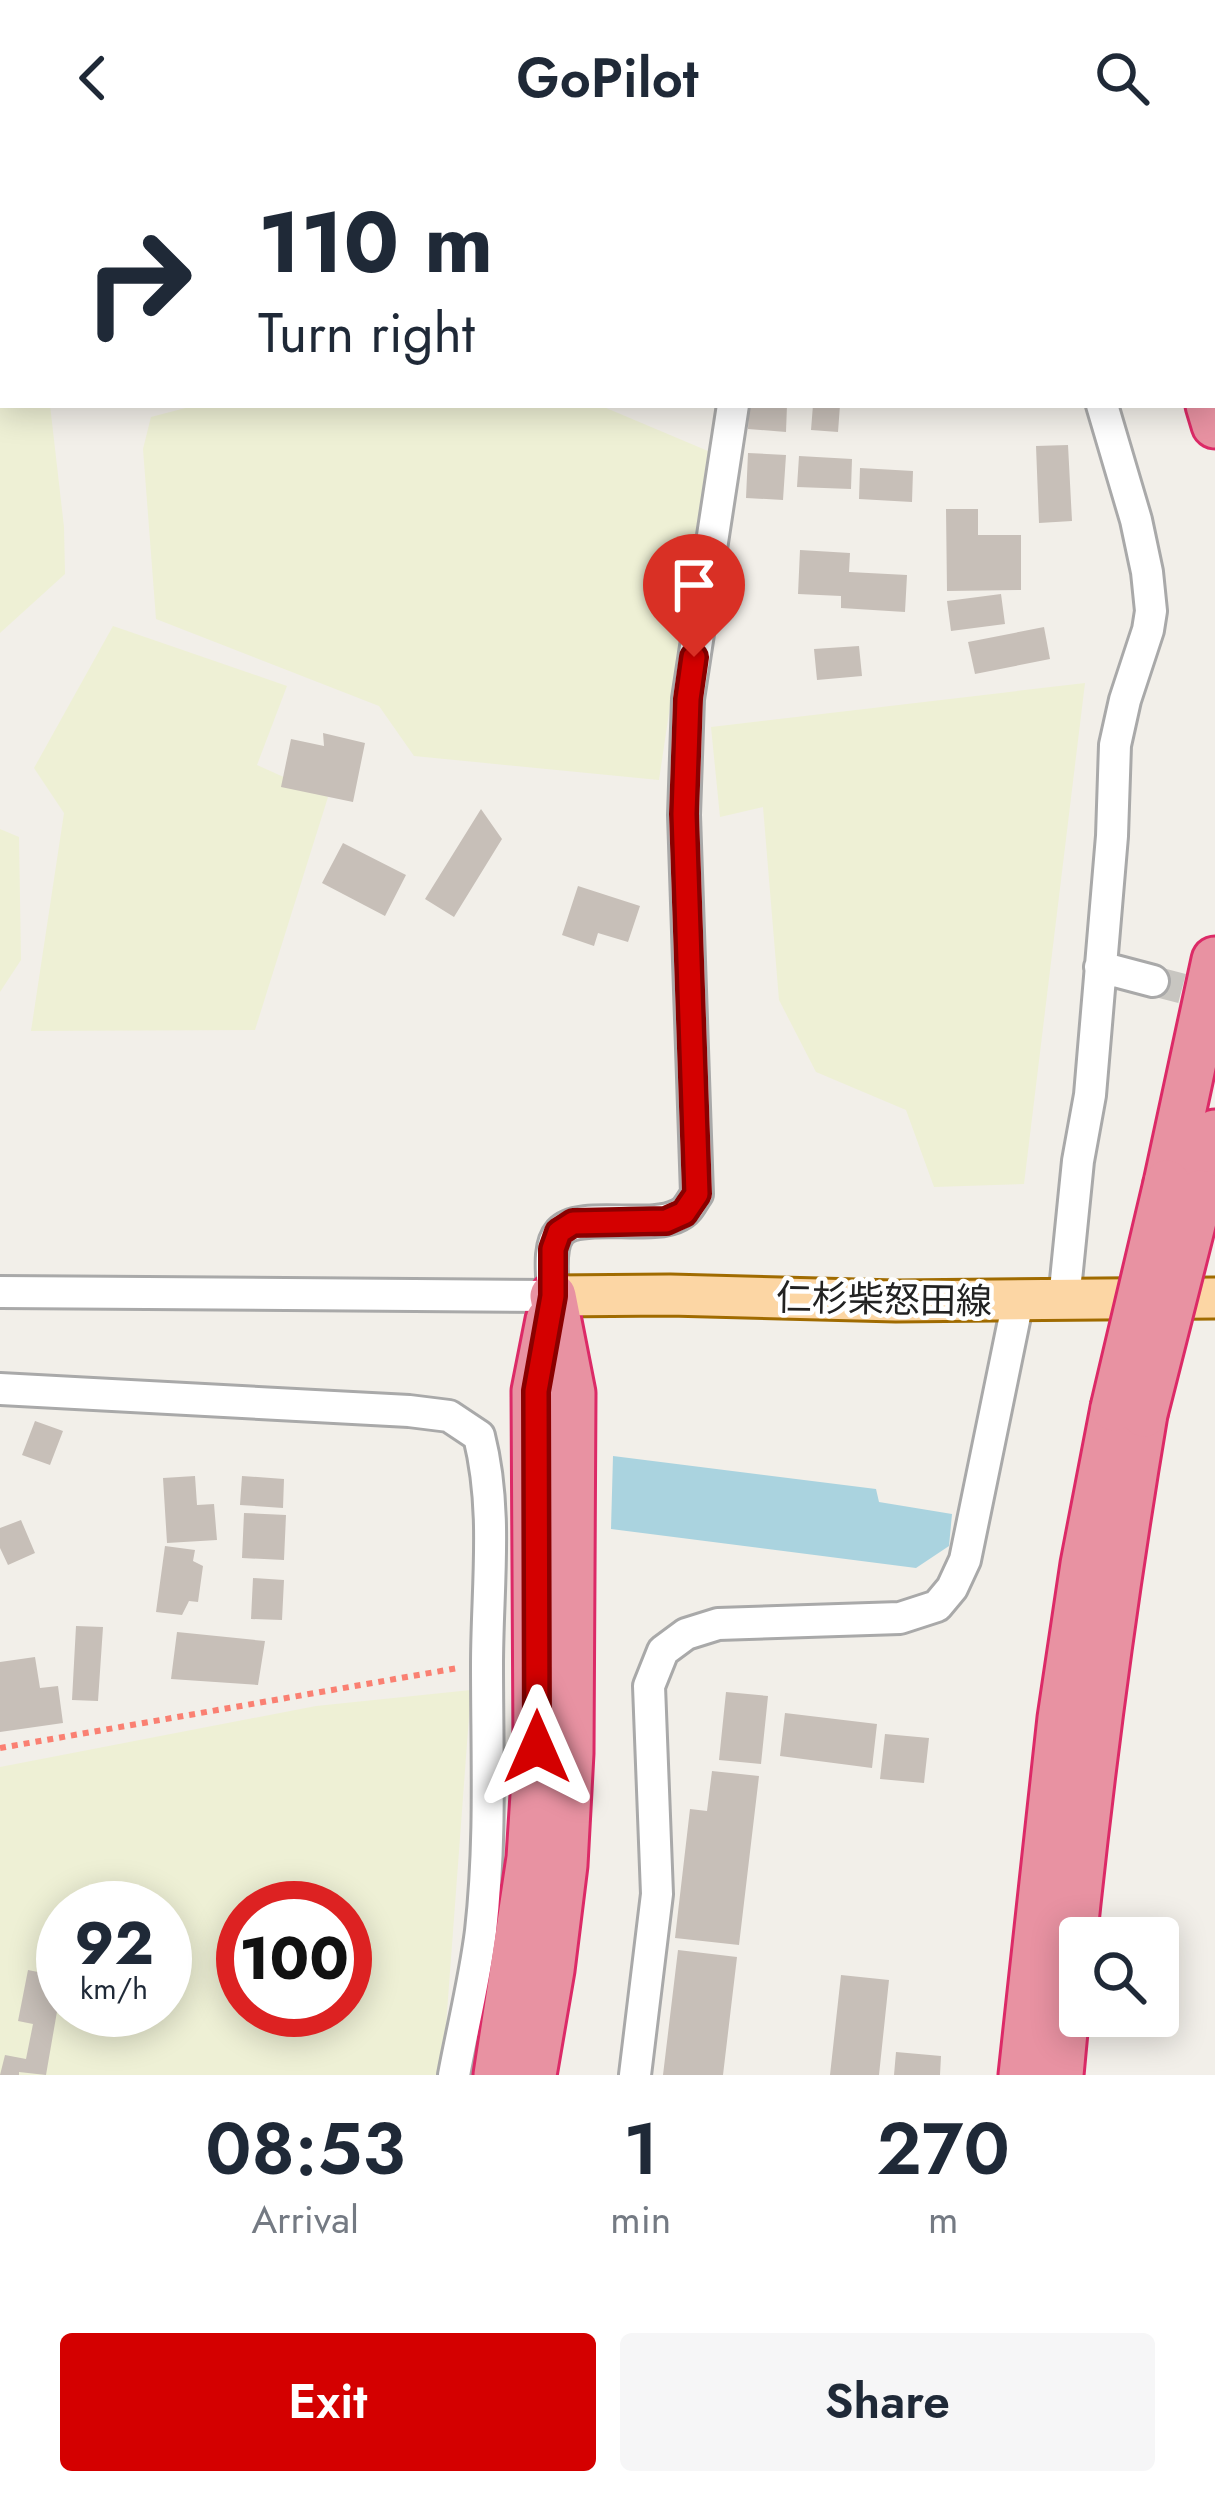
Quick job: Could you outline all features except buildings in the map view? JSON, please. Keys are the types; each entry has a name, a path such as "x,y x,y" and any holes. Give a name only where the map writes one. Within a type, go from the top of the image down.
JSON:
{"highway":[{"path":"1022,2075 1061,1718 1084,1564 1130,1411 1184,1188 1215,959"},
{"path":"1184,1188 1215,1133"},
{"path":"497,2075 530,1858 537,1747 536,1391 553,1296"},
{"path":"532,2075 551,1970 570,1753 572,1393 553,1296"},
{"path":"1060,2075 1096,1719 1118,1569 1130,1411"}],"main road":[{"name":"仁杉柴怒田線","path":"553,1296 896,1301 1215,1298"}],"street":[{"path":"0,1292 553,1296 553,1249 559,1232 573,1223 666,1221 684,1213 697,1194 684,814 688,699 733,408"},
{"path":"1064,1300 1078,1161 1090,1095 1115,745 1148,630 1151,593 1136,520 1103,408"},
{"path":"1100,967 1153,981"},
{"path":"635,2075 657,1894 649,1686 663,1651 686,1634 718,1624 900,1618 937,1606 965,1560 1018,1301"},
{"path":"0,1389 409,1411 449,1416 479,1436 491,1513 490,1806 481,1933 454,2075"}],"path":[{"path":"0,1748 487,1664"}],"green space":[{"path":"0,408 50,408 65,574 0,633"},
{"path":"186,408 606,408 708,451 659,780 414,756 379,706 156,619 143,449 151,417"},
{"path":"113,626 287,686 257,765 328,797 255,1030 31,1031 64,813 34,768"},
{"path":"1085,683 1024,1184 934,1187 906,1110 816,1072 779,1000 763,807 720,817 711,727"},
{"path":"0,829 19,837 21,960 0,992"},
{"path":"471,1690 445,2039 437,2075 0,2075 0,1767 316,1706"}],"water":[{"path":"613,1456 876,1489 879,1502 952,1514 949,1546 916,1568 611,1529"}],"tunnel":[{"path":"1153,981 1215,997"}],"route":[{"path":"537,1747 536,1391 553,1296 553,1249 559,1232 573,1223 666,1221 684,1213 697,1194 684,814 694,657"}]}
